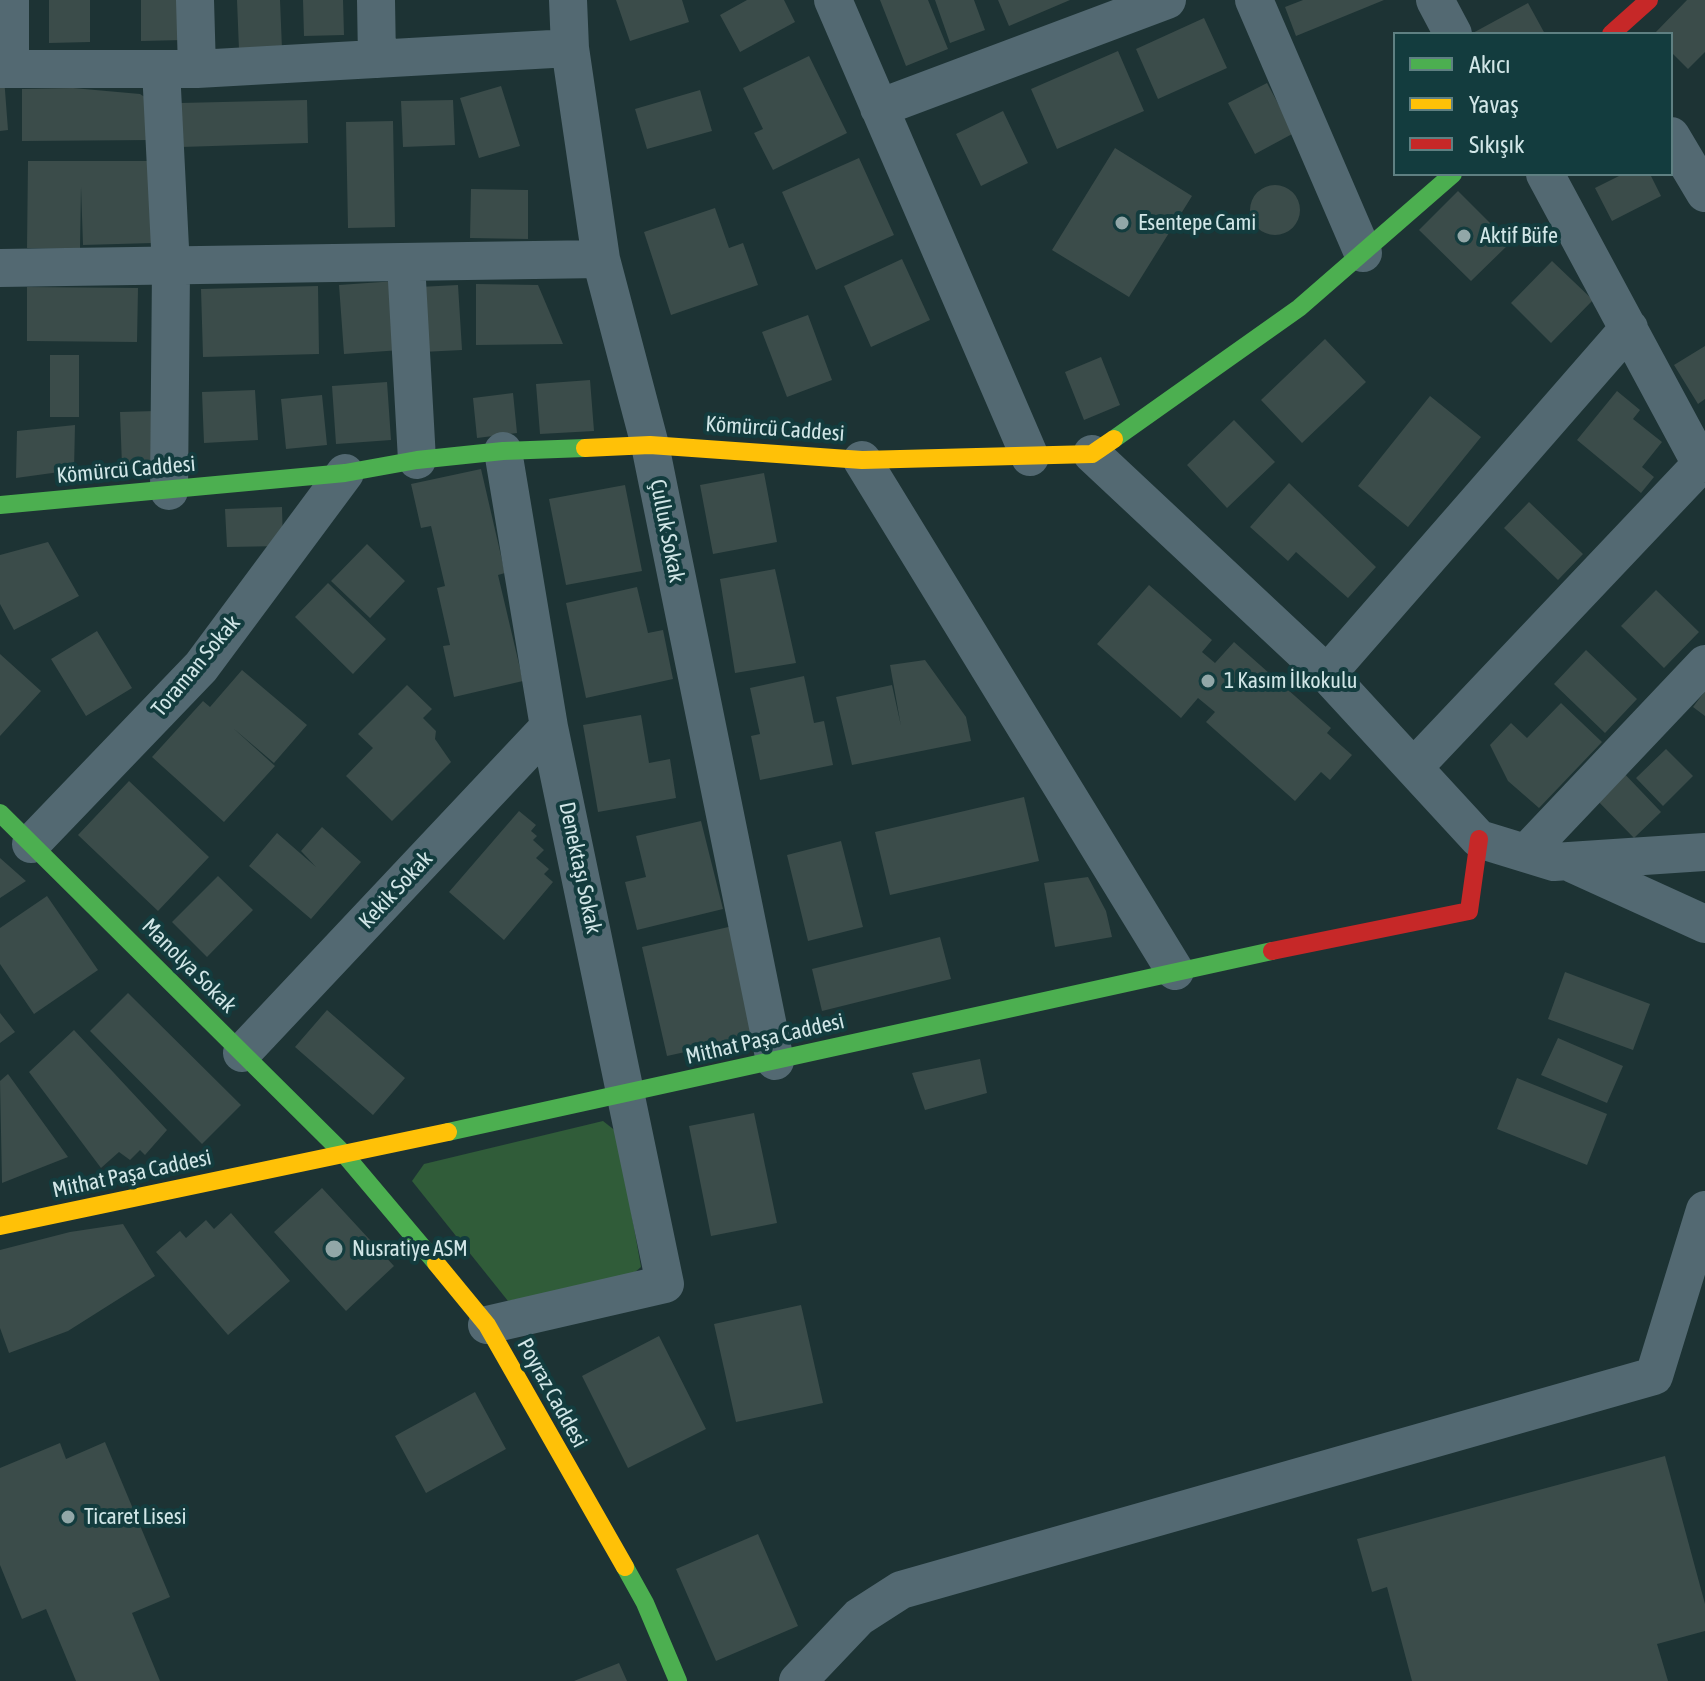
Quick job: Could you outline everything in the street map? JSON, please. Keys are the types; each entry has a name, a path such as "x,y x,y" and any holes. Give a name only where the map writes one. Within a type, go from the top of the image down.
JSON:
{"street":[{"path":"10,0 5,69 179,69 570,48"},
{"path":"169,491 171,268 179,69 195,0"},
{"path":"376,0 377,59"},
{"name":"Çulluk Sokak","path":"568,0 570,48 601,259 650,445 775,1061"},
{"path":"833,0 1030,457"},
{"path":"879,108 1167,0"},
{"path":"1254,0 1363,253"},
{"path":"1435,0 1452,32"},
{"path":"1613,32 1649,0"},
{"path":"1673,139 1705,193"},
{"path":"1451,176 1299,308 1092,454 1327,674 1479,839 1554,862 1705,852"},
{"path":"1415,766 1703,462 1546,176"},
{"path":"0,268 171,268 601,259"},
{"path":"406,263 417,460"},
{"path":"1327,674 1629,328"},
{"name":"Kömürcü Caddesi","path":"0,505 345,473 417,460 503,451 650,445 862,460 1092,454"},
{"name":"Denektaşı Sokak","path":"487,1325 665,1284 628,1094 549,727 503,451"},
{"path":"862,460 1175,971"},
{"name":"Toraman Sokak","path":"31,844 201,667 345,473"},
{"path":"1526,853 1705,664"},
{"name":"Kekik Sokak","path":"242,1053 549,727"},
{"name":"Manolya Sokak","path":"0,813 344,1154"},
{"name":"Mithat Paşa Caddesi","path":"0,1226 628,1094 1175,971 1469,911 1479,839"},
{"path":"1567,861 1705,924"},
{"name":"Poyraz Caddesi","path":"344,1154 487,1325 645,1603 678,1681"},
{"path":"798,1681 859,1617 901,1590 1654,1376 1704,1217"}],"green space":[{"path":"603,1121 617,1132 641,1267 627,1279 508,1301 412,1181 424,1164"}],"building":[{"path":"49,0 90,0 90,42 49,43"},
{"path":"141,0 183,0 184,40 141,41"},
{"path":"237,0 280,0 282,49 239,50"},
{"path":"303,0 343,0 344,35 304,36"},
{"path":"616,0 682,0 689,22 630,41"},
{"path":"747,0 784,0 795,22 740,52 720,15"},
{"path":"880,0 928,0 948,49 906,66"},
{"path":"935,0 974,0 985,30 950,43"},
{"path":"998,0 1070,0 1009,26"},
{"path":"1303,0 1384,0 1296,36 1285,7"},
{"path":"1687,0 1705,0 1705,52 1688,69 1673,54 1673,32 1656,32"},
{"path":"1528,3 1544,32 1475,32"},
{"path":"1204,18 1227,68 1158,99 1136,49"},
{"path":"1118,51 1144,111 1057,149 1031,89"},
{"path":"809,56 847,133 773,170 754,133 763,129 743,88"},
{"path":"4,77 8,130 0,131 0,78"},
{"path":"1267,83 1294,133 1255,154 1228,103"},
{"path":"501,86 520,146 479,158 460,98"},
{"path":"73,88 140,94 151,101 153,140 22,141 22,89"},
{"path":"700,90 712,131 647,149 635,109"},
{"path":"307,100 308,143 181,147 180,103"},
{"path":"453,100 455,145 403,147 401,101"},
{"path":"1003,111 1028,163 981,186 956,134"},
{"path":"393,121 395,227 348,228 346,122"},
{"name":"Esentepe Cami","path":"1115,148 1192,196 1129,297 1052,250"},
{"path":"859,158 894,235 816,270 782,192"},
{"path":"28,161 151,161 153,243 83,245 81,187 80,249 27,248"},
{"path":"1619,176 1651,176 1661,196 1612,221 1595,188"},
{"path":"1275,185 1292,193 1300,210 1292,227 1275,235 1258,227 1250,210 1258,193"},
{"path":"471,189 528,190 528,239 470,238"},
{"name":"Aktif Büfe","path":"1458,191 1510,243 1471,281 1419,230"},
{"path":"715,208 729,248 743,243 758,285 671,315 644,232"},
{"path":"902,259 930,320 871,347 844,286"},
{"path":"1552,261 1593,300 1551,343 1511,303"},
{"path":"396,281 401,350 344,354 339,285"},
{"path":"476,284 538,285 563,344 476,345"},
{"path":"458,285 462,350 422,352 419,287"},
{"path":"318,286 319,354 203,357 201,289"},
{"path":"27,287 138,288 137,342 27,341"},
{"path":"808,315 832,380 787,397 762,332"},
{"path":"1325,339 1366,382 1302,443 1261,400"},
{"path":"1705,346 1705,399 1698,404 1674,365"},
{"path":"50,355 79,355 79,417 50,417"},
{"path":"1101,357 1120,405 1084,420 1065,372"},
{"path":"590,380 594,431 540,434 536,384"},
{"path":"387,382 391,440 336,444 332,386"},
{"path":"255,390 258,440 204,443 202,392"},
{"path":"1617,391 1640,410 1633,419 1662,442 1642,467 1654,477 1641,493 1577,440"},
{"path":"513,393 517,433 477,438 473,398"},
{"path":"322,395 327,445 286,449 281,399"},
{"path":"1430,396 1481,437 1408,527 1358,486"},
{"path":"155,411 157,465 122,466 120,412"},
{"path":"1234,420 1275,462 1227,508 1187,465"},
{"path":"75,425 74,470 16,478 17,431"},
{"path":"481,469 505,573 498,575 523,681 454,697 443,646 450,645 437,588 445,586 431,526 421,528 411,484"},
{"path":"764,473 777,542 713,554 700,485"},
{"path":"1289,483 1376,567 1348,598 1296,552 1288,561 1250,527"},
{"path":"625,485 642,571 566,585 549,499"},
{"path":"1529,502 1583,554 1558,580 1504,528"},
{"path":"282,507 283,546 227,547 225,509"},
{"path":"48,542 79,596 14,630 0,604 0,555"},
{"path":"367,544 405,581 370,618 331,581"},
{"path":"775,569 796,663 735,673 720,579"},
{"path":"328,583 386,639 353,674 295,617"},
{"name":"1 Kasım İlkokulu","path":"1149,585 1212,640 1202,652 1215,663 1234,642 1331,728 1327,733 1352,755 1330,780 1321,772 1295,801 1206,722 1215,712 1198,698 1181,718 1097,644"},
{"path":"637,587 648,633 663,630 673,679 586,698 566,603"},
{"path":"1656,590 1699,632 1664,668 1621,626"},
{"path":"97,631 132,688 86,716 51,659"},
{"path":"1586,650 1637,699 1605,733 1554,684"},
{"path":"0,654 41,691 0,736"},
{"path":"925,660 966,717 971,741 852,765 836,697 892,685 901,726 890,665"},
{"path":"242,670 307,725 274,763 233,728 275,766 224,822 152,757 203,701 210,707"},
{"path":"804,676 814,723 824,721 833,765 760,780 751,736 760,734 750,688"},
{"path":"407,685 432,709 423,718 436,731 435,739 451,762 392,821 346,776 373,748 358,734"},
{"path":"1705,691 1705,716 1693,707"},
{"path":"1561,703 1602,742 1539,808 1508,781 1490,745 1511,723 1527,738"},
{"path":"641,715 649,763 670,759 676,798 598,812 583,725"},
{"path":"1666,749 1693,776 1663,806 1636,778"},
{"path":"1619,768 1661,812 1634,838 1592,795"},
{"path":"129,781 209,857 158,911 78,835"},
{"path":"1024,797 1039,861 890,895 875,832"},
{"path":"519,811 536,825 531,831 537,836 533,840 544,850 536,858 549,869 544,874 553,882 504,940 449,892"},
{"path":"701,821 723,909 637,930 625,882 646,877 636,836"},
{"path":"322,827 361,862 311,919 249,866 277,833 316,867 301,851"},
{"path":"841,841 863,927 808,941 787,855"},
{"path":"0,858 26,881 0,898"},
{"path":"218,876 253,910 207,957 172,922"},
{"path":"1088,877 1106,911 1112,937 1055,947 1044,883"},
{"path":"47,896 98,970 34,1014 0,964 0,928"},
{"path":"737,925 762,1035 667,1056 642,947"},
{"path":"940,937 951,979 822,1011 812,969"},
{"path":"1565,972 1650,1004 1633,1050 1548,1019"},
{"path":"128,993 241,1105 202,1144 90,1031"},
{"path":"327,1010 405,1078 373,1115 295,1047"},
{"path":"0,1013 15,1032 0,1043"},
{"path":"74,1030 167,1130 145,1155 140,1150 130,1160 119,1152 101,1168 29,1072"},
{"path":"1558,1038 1623,1066 1607,1103 1541,1075"},
{"path":"980,1059 987,1093 925,1110 912,1073"},
{"path":"8,1074 68,1157 2,1183 0,1081"},
{"path":"1517,1078 1607,1114 1587,1165 1497,1129"},
{"path":"754,1113 777,1223 711,1236 689,1126"},
{"name":"Nusratiye ASM","path":"322,1188 394,1266 346,1311 274,1232"},
{"path":"231,1213 290,1281 228,1335 156,1252 180,1231 186,1238 206,1220 214,1229"},
{"path":"123,1224 155,1276 68,1331 9,1353 0,1328 0,1250 70,1232"},
{"path":"801,1305 823,1403 736,1422 714,1324"},
{"path":"659,1336 706,1429 628,1468 582,1376"},
{"path":"475,1392 506,1449 426,1493 395,1436"},
{"name":"Ticaret Lisesi","path":"105,1442 170,1597 132,1613 160,1681 76,1681 46,1609 22,1619 0,1565 0,1468 60,1443 66,1459"},
{"path":"1665,1456 1705,1604 1705,1631 1657,1644 1668,1681 1412,1681 1387,1587 1372,1592 1357,1539"},
{"path":"758,1534 798,1626 716,1661 676,1569"},
{"path":"619,1663 627,1681 574,1681"}],"traffic: fast":[{"path":"1114,439 1299,308 1451,176"},
{"path":"0,505 345,473 417,460 503,451 585,448"},
{"path":"0,813 344,1154 436,1263"},
{"path":"448,1132 1272,951"},
{"path":"625,1567 645,1603 678,1681"}],"traffic: slow":[{"path":"585,448 650,445 862,460 1092,454 1114,439"},
{"path":"0,1226 448,1132"},
{"path":"436,1263 487,1325 625,1567"}],"traffic: jam":[{"path":"1613,32 1649,0"},
{"path":"1272,951 1469,911 1479,839"}],"place":[{"name":"Esentepe Cami","path":"1122,223"},
{"name":"Aktif Büfe","path":"1464,236"},
{"name":"1 Kasım İlkokulu","path":"1208,681"},
{"name":"Nusratiye ASM","path":"334,1249"},
{"name":"Ticaret Lisesi","path":"68,1517"}]}
